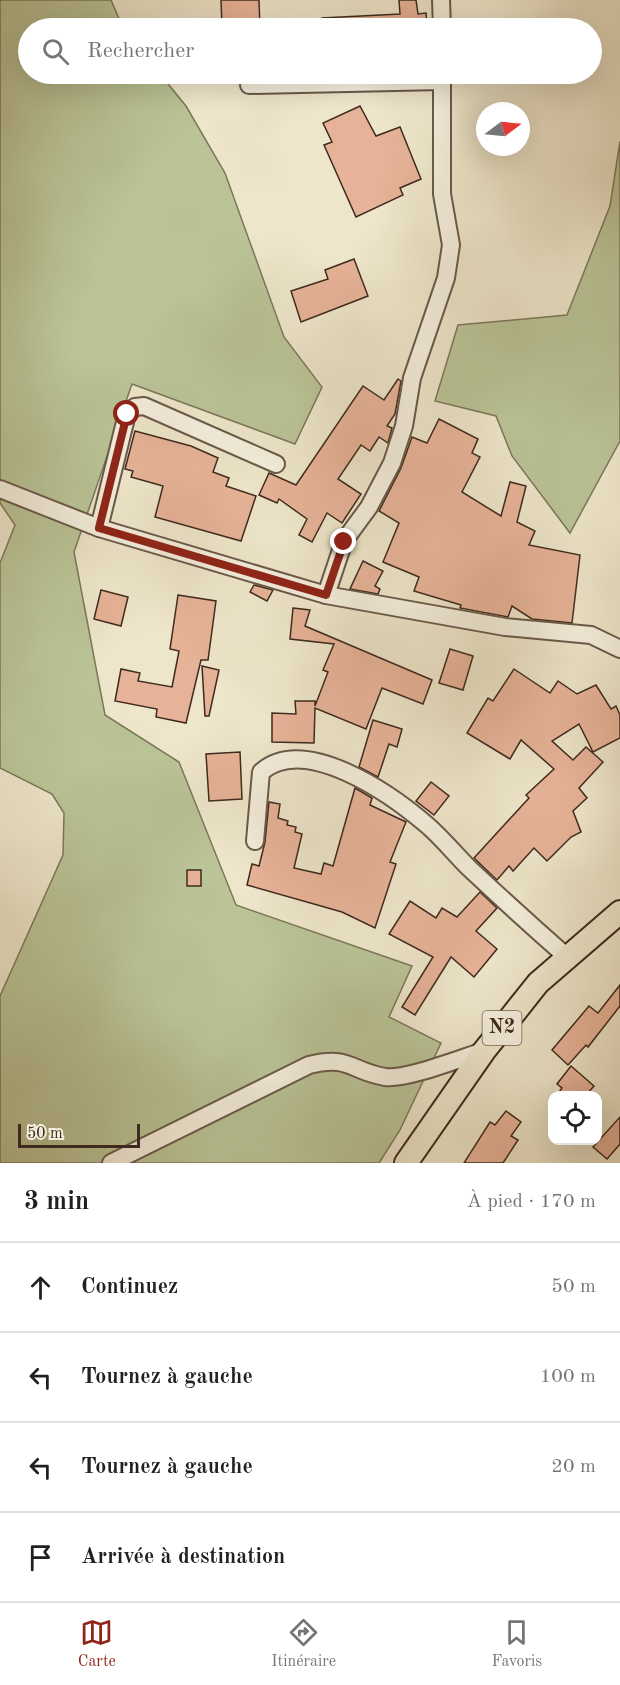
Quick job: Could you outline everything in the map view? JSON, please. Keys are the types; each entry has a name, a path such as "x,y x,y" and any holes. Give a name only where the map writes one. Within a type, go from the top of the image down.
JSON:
{"highway":[{"name":"N2","path":"406,1163 484,1051 538,983 620,912"}],"street":[{"path":"441,0 441,18"},
{"path":"249,85 273,84"},
{"path":"326,595 344,542 369,507 392,463 404,426 412,378 446,278 451,245 442,194 442,84"},
{"path":"99,528 127,414 135,407 144,406 276,464"},
{"path":"0,489 99,528 326,595 505,627 591,635 620,649"},
{"path":"255,841 261,772 272,762 307,759 347,772 383,791 428,825 468,867 567,957"},
{"path":"111,1163 309,1065 340,1061 386,1077 401,1076 484,1051"}],"green space":[{"path":"0,0 111,0 119,18 18,18 18,84 168,84 186,106 225,173 284,337 322,387 295,444 132,384 74,552 105,715 179,762 236,905 412,966 389,1017 441,1043 400,1130 379,1163 0,1163 0,996 63,855 64,813 52,794 0,768 0,563 15,525 0,503"},
{"path":"620,141 620,441 570,533 512,456 496,416 435,401 458,325 567,315 610,206"}],"building":[{"path":"221,0 259,0 260,18 222,18"},
{"path":"399,0 416,0 418,14 426,13 426,18 322,18 400,14"},
{"path":"360,106 376,136 400,127 421,179 400,188 403,195 356,217 324,145 332,142 323,123"},
{"path":"354,259 368,296 301,322 291,291 328,279 325,270"},
{"path":"398,379 401,381 395,414 387,426 392,428 388,443 379,437 370,451 361,445 338,479 361,494 342,523 327,513 312,542 299,535 307,519 279,499 277,503 259,495 269,473 296,485 363,386 384,400"},
{"path":"439,419 478,439 472,453 480,457 462,492 501,516 510,482 526,486 517,522 535,531 529,545 580,555 572,623 532,619 512,606 508,617 460,608 461,605 414,591 419,577 383,562 399,523 379,511 401,468 412,437 427,443"},
{"path":"135,431 191,446 218,458 213,472 229,478 226,486 256,496 241,541 155,517 163,486 131,477 133,471 125,469"},
{"path":"363,561 383,571 375,586 380,589 378,594 350,589"},
{"path":"254,585 273,590 267,601 250,592"},
{"path":"101,590 128,597 121,626 94,619"},
{"path":"178,595 216,601 208,660 201,660 186,723 156,717 157,709 115,701 121,669 140,673 138,681 172,687 179,651 170,649"},
{"path":"293,608 310,610 305,626 432,680 423,704 382,688 366,729 315,708 314,743 272,742 272,713 296,714 295,701 315,701 315,706 328,672 323,670 334,644 290,639"},
{"path":"450,649 473,656 463,690 439,683"},
{"path":"202,666 219,670 209,716 205,716"},
{"path":"514,669 550,693 558,681 577,694 596,685 611,709 616,706 620,715 620,738 593,752 579,724 552,741 573,760 586,747 603,762 579,788 587,798 573,811 581,832 571,837 547,861 534,848 513,871 509,866 497,880 474,858 529,798 526,795 554,769 521,740 510,759 467,733 488,698 493,701"},
{"path":"373,720 402,729 397,747 389,744 378,777 359,767"},
{"path":"240,752 242,799 209,801 206,754"},
{"path":"431,782 449,796 434,815 416,801"},
{"path":"355,788 372,798 370,805 406,822 390,862 396,864 375,928 342,912 247,885 252,864 259,866 265,842 269,802 280,804 278,818 288,821 287,825 296,827 295,832 302,834 294,868 321,874 324,863 333,866"},
{"path":"187,870 201,870 201,886 187,886"},
{"path":"480,892 497,908 476,931 497,949 474,977 451,957 415,1015 402,1007 433,957 389,934 410,901 436,918 442,908 457,917"},
{"path":"620,985 620,1006 588,1047 586,1045 568,1065 552,1050 589,1006 598,1013"},
{"path":"571,1066 594,1086 590,1091 560,1091 562,1088 557,1084"},
{"path":"506,1111 521,1122 511,1136 518,1140 503,1163 464,1163 490,1122 495,1125"},
{"path":"620,1117 620,1144 607,1159 593,1147 602,1145 602,1137"}],"route":[{"path":"127,414 99,528 258,573 326,595 344,542"}]}
